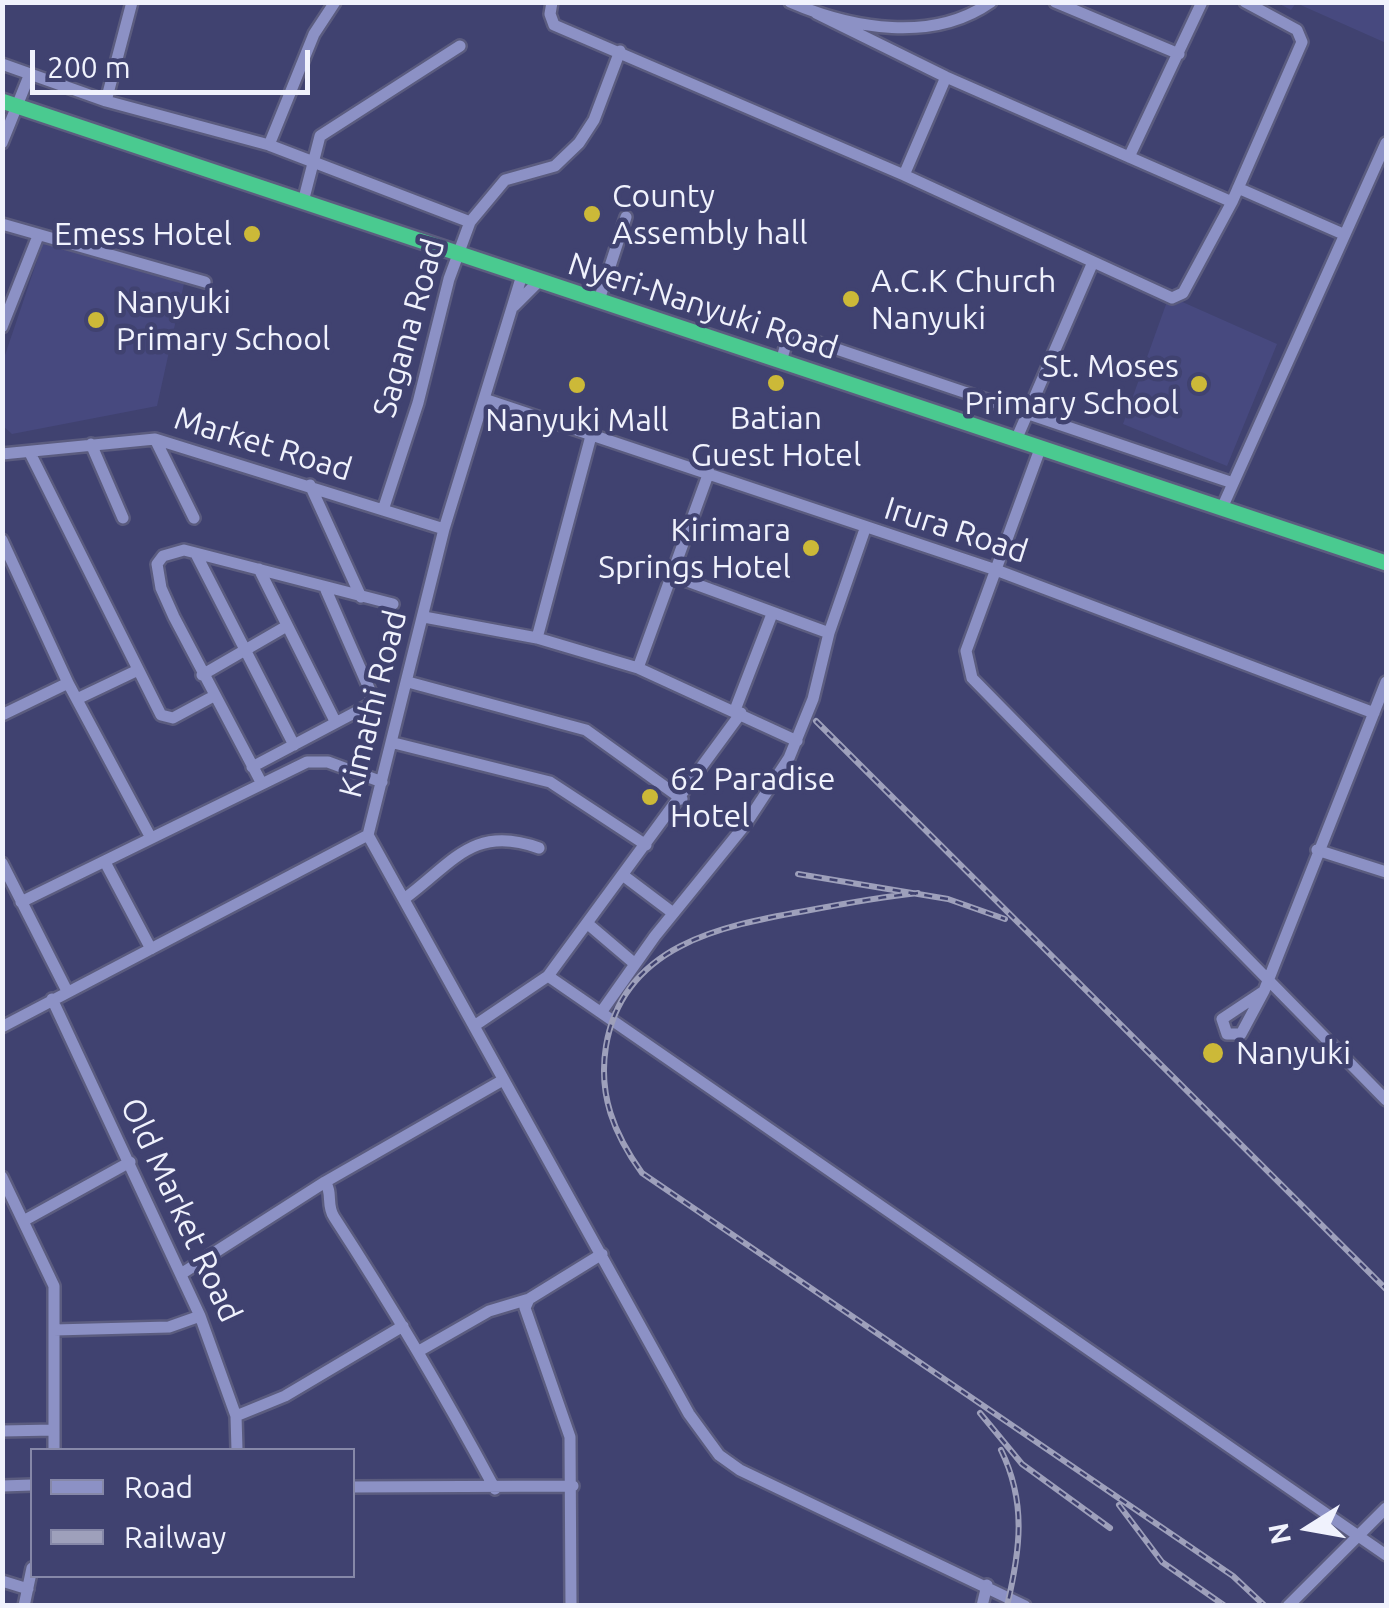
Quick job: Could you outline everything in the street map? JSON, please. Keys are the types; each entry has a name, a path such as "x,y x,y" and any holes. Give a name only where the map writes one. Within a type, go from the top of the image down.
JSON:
{"highway":[{"name":"Nyeri-Nanyuki Road","path":"9,104 1386,563"}],"street":[{"path":"106,101 132,2"},
{"path":"269,145 314,34 335,2"},
{"path":"552,2 550,14 554,25 904,175 1165,296 1180,297 1232,202 1303,38 1244,2"},
{"path":"790,2 946,77 1232,202"},
{"path":"816,13 898,28 923,28 959,22 991,2"},
{"path":"1055,2 1180,54"},
{"path":"1129,157 1202,2"},
{"path":"303,202 320,136 460,46"},
{"name":"Sagana Road","path":"383,510 470,222 485,199 505,180 555,166 579,144 599,110 620,51"},
{"path":"2,64 106,101 269,145 470,222"},
{"path":"2,143 9,104 30,76"},
{"path":"904,175 946,77"},
{"path":"1222,508 1386,143"},
{"path":"1238,188 1342,234"},
{"path":"599,300 626,217"},
{"path":"2,224 206,282"},
{"path":"2,327 38,236"},
{"path":"1016,440 1093,262"},
{"name":"Kimathi Road","path":"2,1027 368,836 444,529 522,274"},
{"name":"Kimathi Road","path":"514,306 539,281"},
{"path":"781,362 786,344 807,339 1233,484"},
{"name":"Irura Road","path":"484,399 996,570 1374,713"},
{"path":"537,638 591,436"},
{"path":"155,439 194,518"},
{"name":"Market Road","path":"2,454 155,439 444,529"},
{"path":"91,444 123,518"},
{"path":"1040,449 966,651 972,678 1386,1100"},
{"path":"1128,478 1136,452"},
{"path":"30,453 164,718 212,697"},
{"path":"638,668 709,472"},
{"path":"310,485 360,597"},
{"path":"602,1010 745,825 797,741 865,529"},
{"path":"2,540 68,683 151,838"},
{"path":"262,784 202,676 156,570 163,556 171,552 198,556 393,604"},
{"path":"198,556 294,745"},
{"path":"259,569 335,721"},
{"path":"2,579 16,572"},
{"path":"671,575 829,633"},
{"path":"252,767 376,700 326,590"},
{"path":"474,1026 548,976 682,799 738,712 772,614"},
{"path":"424,617 537,638 638,668 797,741"},
{"path":"202,676 285,626"},
{"path":"78,699 138,670"},
{"path":"408,682 586,730 682,799"},
{"path":"2,714 68,683"},
{"path":"1264,991 1317,850 1385,689"},
{"path":"394,743 550,782 646,845"},
{"path":"21,902 316,761 382,782"},
{"path":"368,836 689,1414 719,1456 740,1470 1025,1606"},
{"path":"404,899 470,845 506,838 539,848"},
{"path":"1317,850 1386,872"},
{"path":"106,864 150,949"},
{"path":"4,870 68,991"},
{"path":"624,876 674,913"},
{"path":"588,924 635,964"},
{"path":"548,976 1386,1555"},
{"name":"Old Market Road","path":"52,999 200,1316 236,1416 237,1448"},
{"path":"181,1274 325,1182 503,1080"},
{"path":"25,1220 130,1162"},
{"path":"2,1177 54,1286 54,1448"},
{"path":"325,1182 330,1190 330,1212 419,1352 495,1490"},
{"path":"419,1352 488,1311 529,1300 602,1254"},
{"path":"529,1300 526,1317 568,1429 573,1486 571,1606"},
{"path":"54,1330 169,1327 200,1316"},
{"path":"236,1416 285,1396 403,1326"},
{"path":"2,1432 54,1430"},
{"path":"2,1486 30,1485"},
{"path":"355,1487 495,1490 573,1486"},
{"path":"1288,1606 1386,1508"},
{"path":"24,1606 30,1578"},
{"path":"2,1581 28,1588"},
{"path":"982,1606 987,1585"}],"shaded area":[{"path":"1278,3 1296,3 1291,10"},
{"path":"1296,3 1386,3 1386,43"},
{"name":"Nanyuki Primary School","path":"44,240 185,279 157,406 12,434 3,426 3,361"},
{"name":"St. Moses Primary School","path":"1169,296 1277,344 1227,466 1123,424"}],"railway":[{"path":"816,721 1386,1289"},
{"path":"798,874 948,899 1005,919"},
{"path":"918,893 741,924 680,946 654,963 632,984 616,1012 606,1046 606,1097 623,1144 642,1173 1233,1576 1265,1606"},
{"path":"980,1413 1022,1464 1110,1528"},
{"path":"1001,1450 1015,1489 1019,1527 1007,1606"},
{"path":"1119,1505 1162,1562 1225,1606"}],"place":[{"name":"County Assembly hall","path":"592,214"},
{"name":"Emess Hotel","path":"252,234"},
{"name":"A.C.K Church Nanyuki","path":"851,299"},
{"name":"Nanyuki Primary School","path":"96,320"},
{"name":"Batian Guest Hotel","path":"776,383"},
{"name":"St. Moses Primary School","path":"1199,384"},
{"name":"Nanyuki Mall","path":"577,385"},
{"name":"Kirimara Springs Hotel","path":"811,548"},
{"name":"62 Paradise Hotel","path":"650,797"},
{"name":"Nanyuki","path":"1213,1053"}]}
